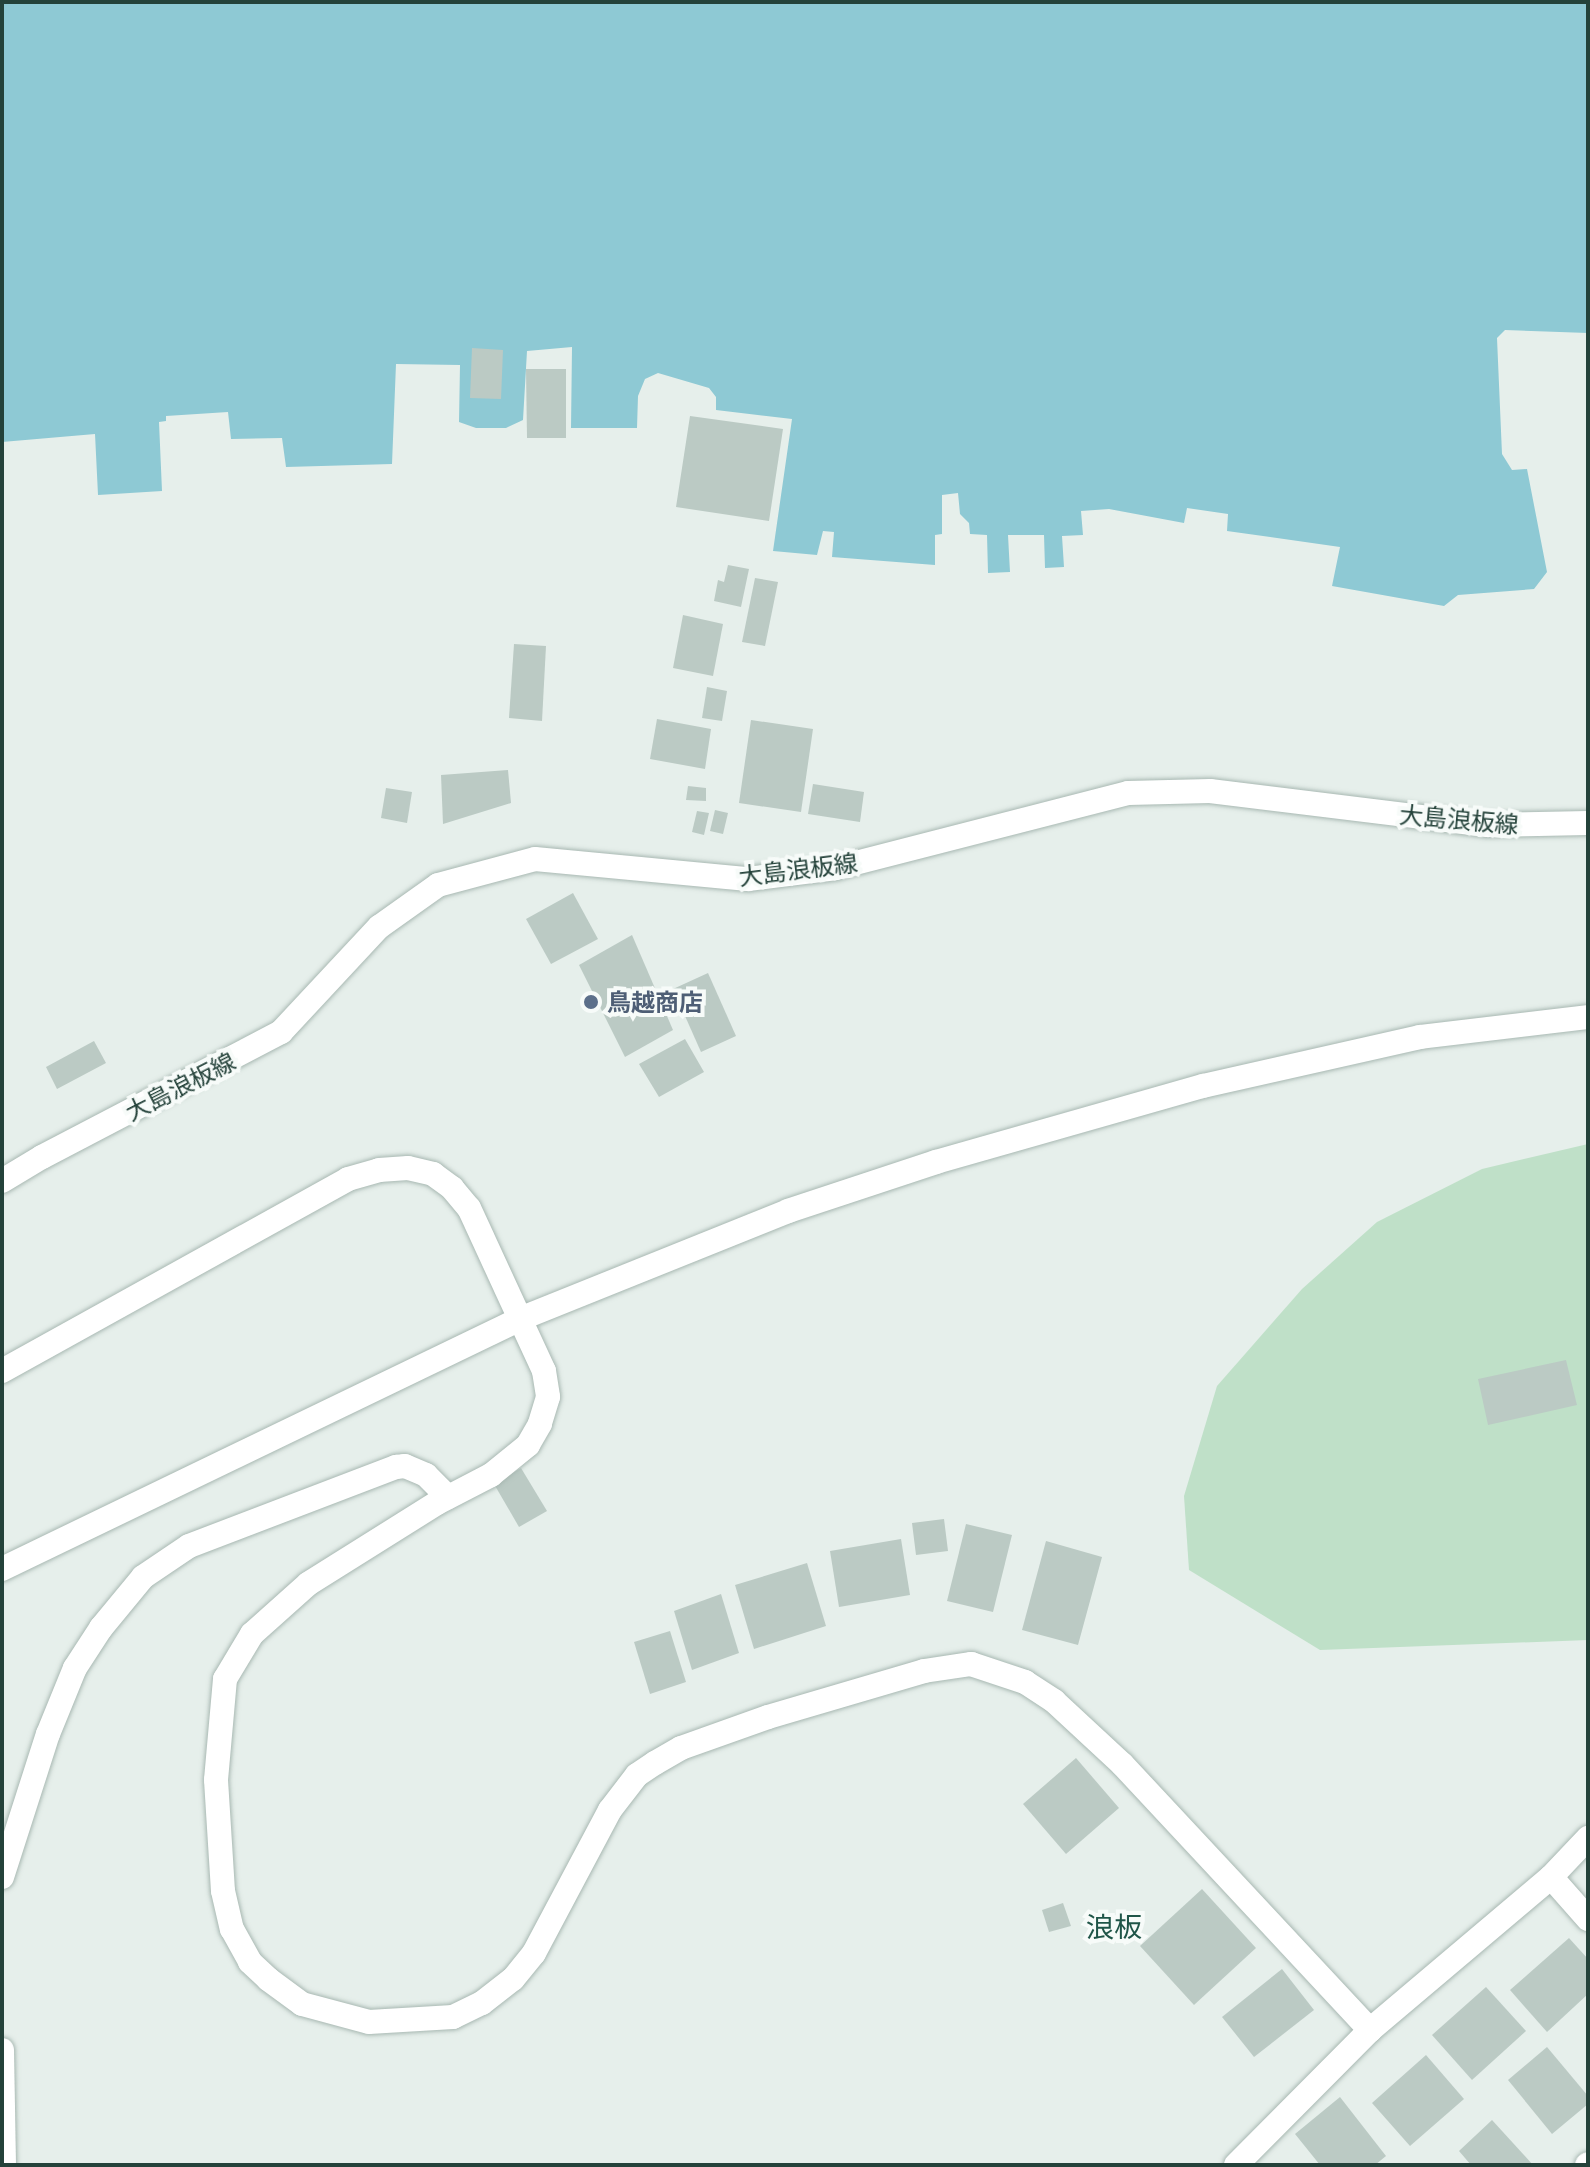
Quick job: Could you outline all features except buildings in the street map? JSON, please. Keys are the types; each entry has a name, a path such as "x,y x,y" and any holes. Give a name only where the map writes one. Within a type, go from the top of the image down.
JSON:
{"main road":[{"name":"大島浪板線","path":"2,1181 281,1032 379,927 438,885 535,859 748,879 836,868 1128,793 1210,791 1488,825 1588,823"},
{"path":"2,1569 520,1319 788,1211 936,1162 1189,1090 1420,1037 1588,1017"},
{"path":"2,1371 348,1179 379,1170 408,1168 433,1174 452,1188 469,1208 544,1371 548,1397 540,1424 528,1445 513,1459 297,1593 252,1634 225,1679 216,1780 223,1891 232,1929 250,1962 302,2004 369,2022 453,2017 482,2003 513,1979 534,1953 596,1833 637,1775 681,1748 768,1717 884,1681 971,1664 1025,1682 1054,1701 1122,1764 1370,2030"},
{"path":"2,1877 48,1734 75,1668 101,1628 143,1577 189,1546 396,1467 405,1466 426,1475 448,1497"},
{"path":"1236,2165 1370,2030 1551,1877 1588,1838"},
{"path":"1551,1877 1588,1919"},
{"path":"2,2050 4,2165"}],"green space":[{"path":"1588,1144 1588,1640 1320,1650 1189,1570 1184,1496 1217,1386 1302,1289 1377,1222 1482,1169"}],"water":[{"path":"2,2 1588,2 1588,333 1505,330 1497,338 1502,454 1512,470 1527,469 1547,572 1534,589 1458,595 1444,606 1332,586 1340,547 1227,531 1228,514 1187,508 1184,523 1109,509 1081,511 1083,535 1062,536 1064,567 1045,568 1044,535 1008,535 1010,572 988,573 987,535 970,534 969,523 960,514 958,493 942,495 942,534 935,535 935,565 832,557 834,532 823,531 817,555 773,551 792,419 716,410 716,397 709,388 658,373 645,379 638,396 637,428 571,428 572,347 527,351 523,420 506,428 476,428 459,422 460,365 396,364 392,464 286,467 282,438 231,439 228,412 166,416 166,421 159,422 162,491 98,495 95,434 2,442"}],"place":[{"name":"鳥越商店","path":"591,1002"}],"district":[{"name":"浪板","path":"1114,1926"}]}
